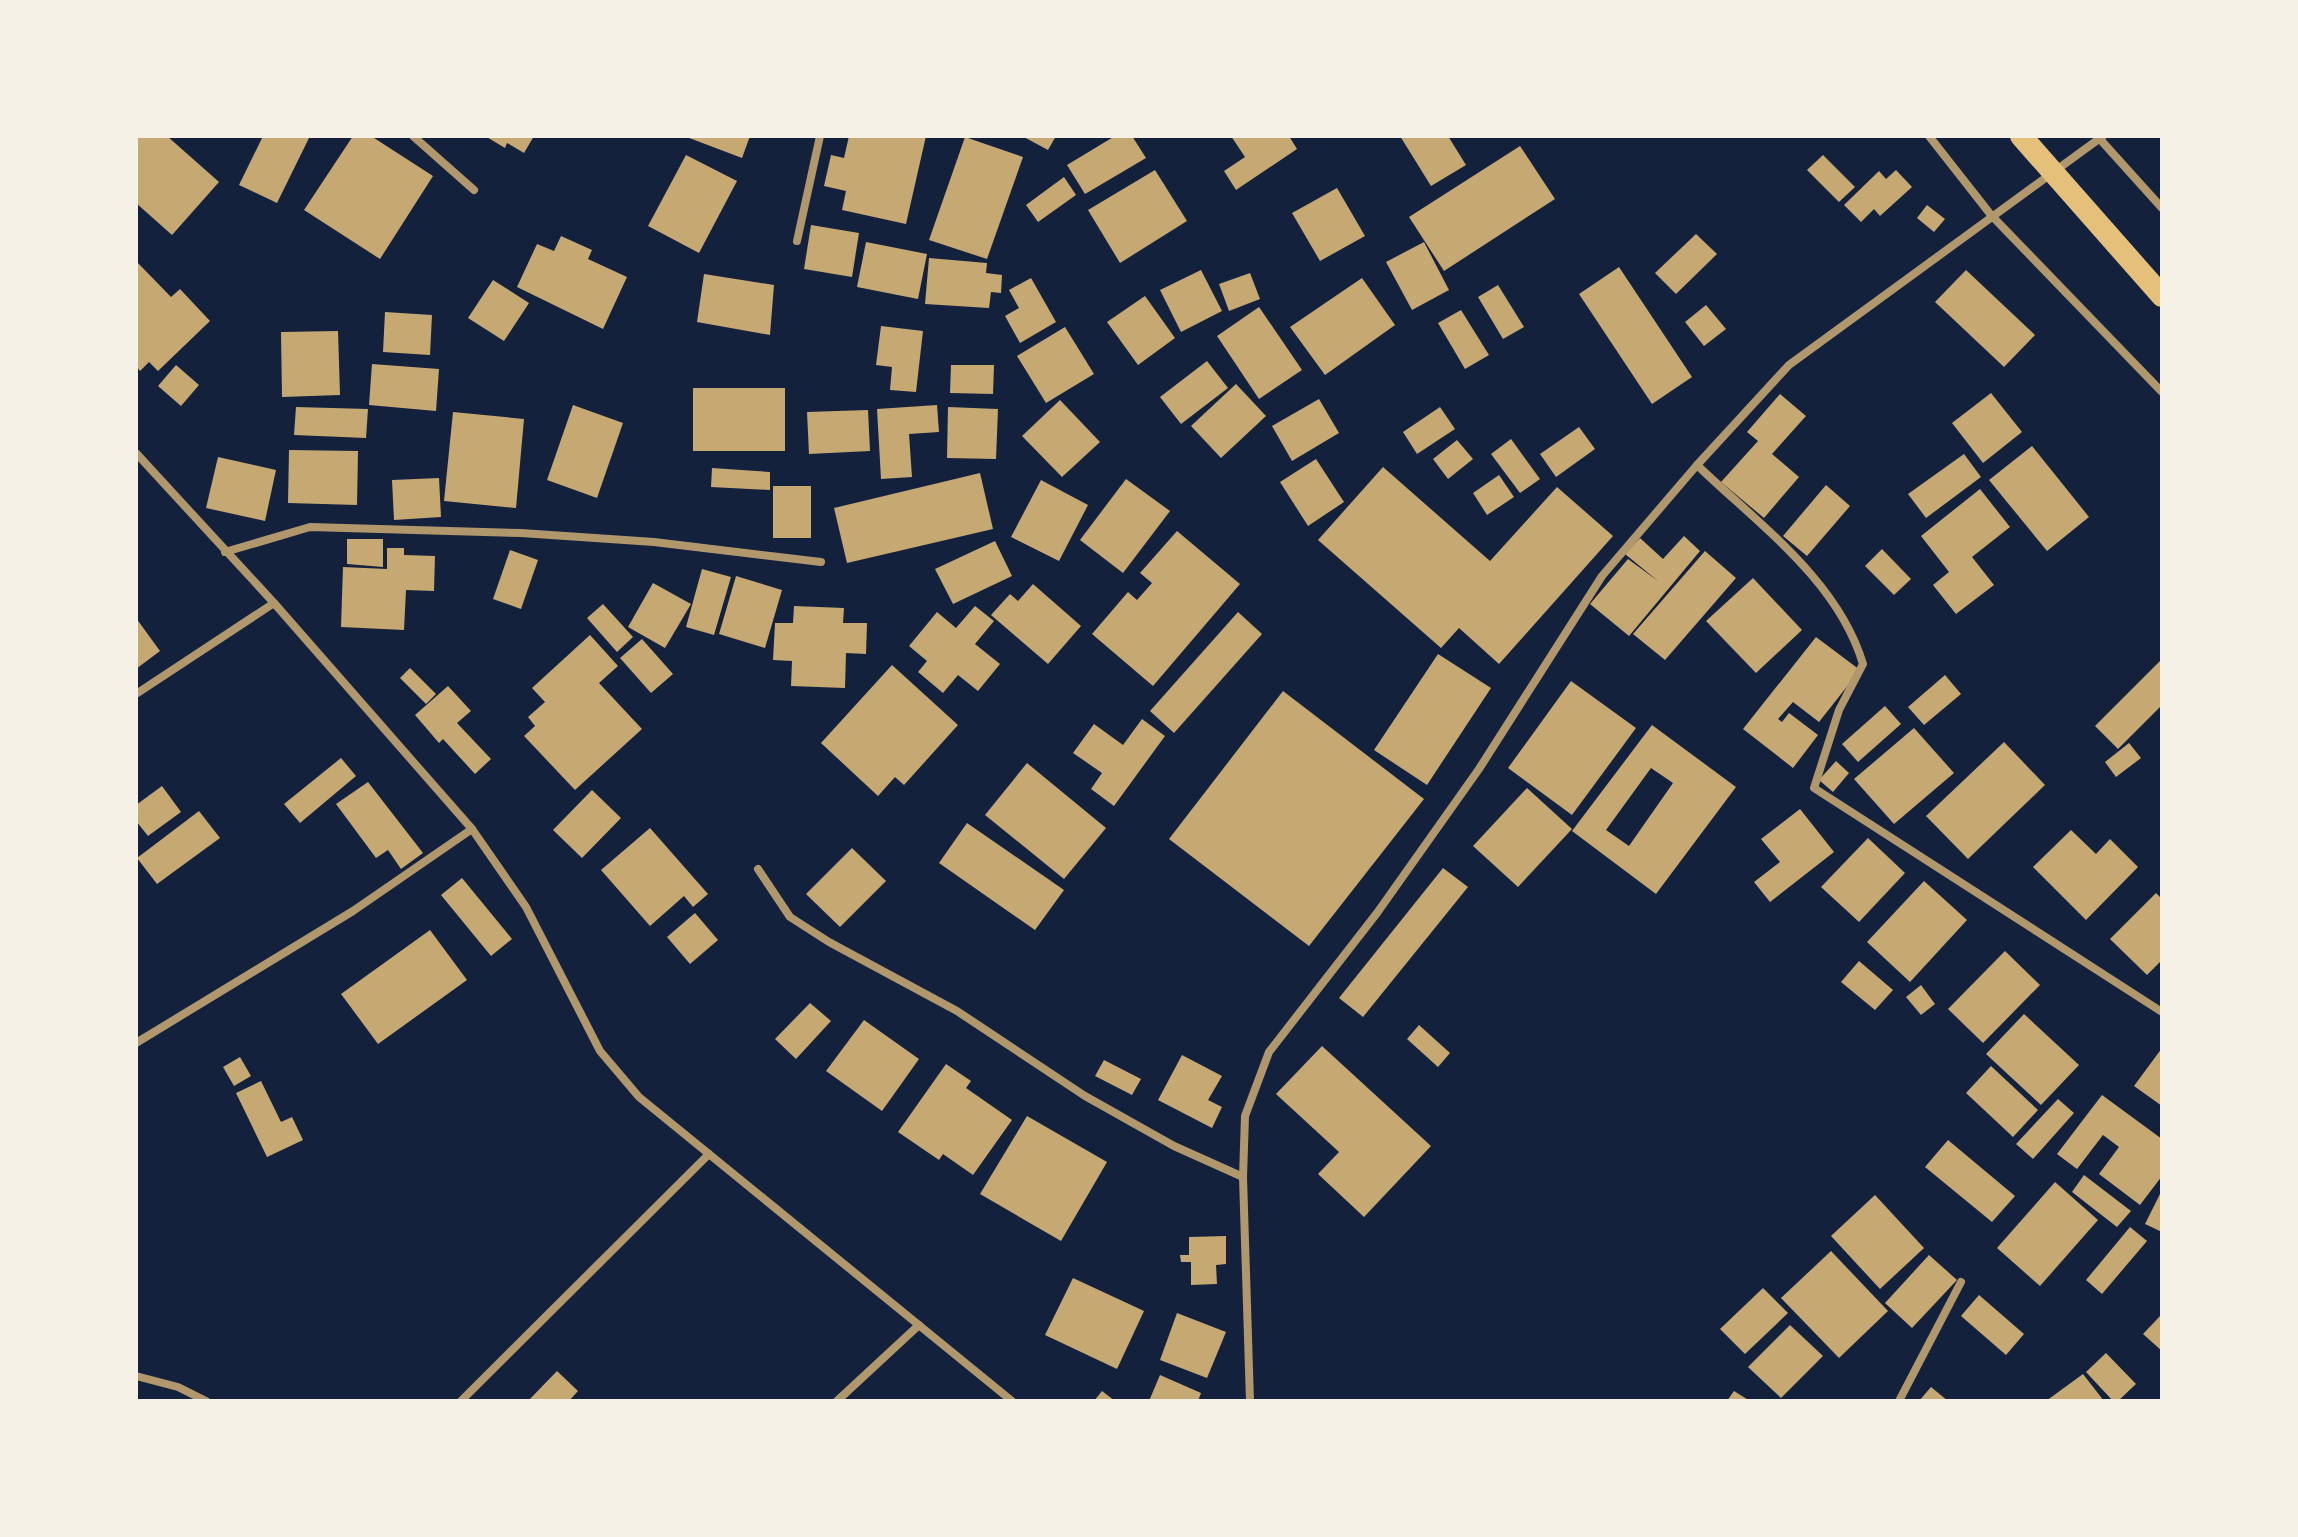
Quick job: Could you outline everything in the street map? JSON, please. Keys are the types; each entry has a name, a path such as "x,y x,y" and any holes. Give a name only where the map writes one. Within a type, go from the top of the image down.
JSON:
{"highway":[{"path":"2021,136 2162,296"}],"street":[{"path":"413,136 474,190"},
{"path":"797,241 820,136"},
{"path":"1929,136 1991,215 2162,392"},
{"path":"1250,1401 1243,1177 1245,1116 1269,1052 1377,913 1479,769 1602,576 1697,465 1789,365 2100,137 2162,208"},
{"path":"136,453 274,603 472,829 526,907 600,1051 639,1097 1012,1401"},
{"path":"1697,465 1827,590 1858,645 1863,664 1839,710 1814,788 2162,1012"},
{"path":"225,552 310,527 521,533 654,542 821,562"},
{"path":"136,694 274,603"},
{"path":"136,1043 353,911 472,829"},
{"path":"758,869 790,917 829,942 957,1011 1085,1096 1174,1146 1243,1177"},
{"path":"464,1400 709,1154"},
{"path":"1899,1401 1961,1282"},
{"path":"837,1401 919,1325"},
{"path":"136,1376 178,1387 206,1401"}],"building":[{"path":"136,136 167,136 219,182 172,235 136,203"},
{"path":"263,136 310,136 277,203 239,185"},
{"path":"353,136 371,136 433,176 380,259 304,210"},
{"path":"485,136 534,136 524,153 507,143 505,148"},
{"path":"684,136 750,136 742,158"},
{"path":"849,136 926,136 906,224 842,210 846,191 824,186 831,155 844,158"},
{"path":"1022,136 1056,136 1048,150"},
{"path":"1115,136 1132,136 1146,158 1085,194 1067,165"},
{"path":"1231,136 1289,136 1297,149 1236,190 1224,171 1245,157"},
{"path":"1400,136 1448,136 1466,165 1431,186"},
{"path":"965,137 1023,157 987,259 929,240"},
{"path":"1520,146 1555,199 1444,271 1409,217"},
{"path":"686,155 737,181 699,253 648,226"},
{"path":"1823,155 1855,187 1839,202 1807,170"},
{"path":"1155,170 1187,221 1120,263 1088,210"},
{"path":"1896,170 1912,187 1880,216 1874,209 1861,222 1844,205 1879,171 1886,179"},
{"path":"1064,177 1076,195 1038,222 1026,205"},
{"path":"1337,188 1365,236 1320,261 1292,213"},
{"path":"1927,205 1945,219 1934,232 1917,218"},
{"path":"811,225 859,233 852,277 804,269"},
{"path":"1696,234 1717,254 1676,294 1655,273"},
{"path":"561,236 592,250 588,259 627,277 603,329 517,287 537,244 554,251"},
{"path":"866,242 927,254 918,299 857,287"},
{"path":"1424,242 1449,290 1412,310 1386,262"},
{"path":"929,258 987,263 986,273 1002,275 1001,293 991,292 989,308 925,304"},
{"path":"136,261 171,297 180,289 210,321 158,371 149,362 140,371 136,366"},
{"path":"1619,267 1692,377 1652,404 1579,294"},
{"path":"1201,270 1222,311 1181,332 1160,290"},
{"path":"1966,270 2035,335 2004,367 1935,302"},
{"path":"1250,273 1260,299 1229,311 1219,284"},
{"path":"704,274 774,285 770,335 697,322"},
{"path":"1031,278 1056,322 1020,343 1005,316 1019,308 1009,290"},
{"path":"1362,278 1395,325 1325,375 1290,327"},
{"path":"493,280 529,303 504,341 468,318"},
{"path":"1498,285 1524,327 1503,339 1478,297"},
{"path":"1145,296 1175,338 1138,365 1107,322"},
{"path":"1706,305 1726,329 1704,346 1685,322"},
{"path":"1259,307 1302,370 1259,399 1217,336"},
{"path":"1461,310 1489,355 1465,369 1438,323"},
{"path":"385,312 432,315 430,355 383,352"},
{"path":"881,326 923,331 916,392 890,390 892,367 876,365"},
{"path":"1065,327 1094,374 1046,403 1017,356"},
{"path":"338,331 340,395 282,397 281,332"},
{"path":"1207,361 1228,388 1181,424 1160,397"},
{"path":"372,364 439,369 436,411 369,405"},
{"path":"176,365 199,385 181,406 158,386"},
{"path":"951,365 994,365 993,394 950,393"},
{"path":"1236,384 1266,416 1221,458 1191,426"},
{"path":"693,388 785,388 785,451 693,451"},
{"path":"1991,393 2022,432 1983,463 1952,423"},
{"path":"1780,394 1806,416 1772,454 1799,477 1764,518 1721,482 1758,441 1747,432"},
{"path":"1319,399 1339,433 1292,461 1272,426"},
{"path":"1060,400 1100,442 1062,477 1022,436"},
{"path":"573,405 623,423 597,498 547,480"},
{"path":"937,405 939,432 909,434 912,477 881,479 877,409"},
{"path":"296,407 368,409 366,438 294,435"},
{"path":"948,407 998,409 996,459 947,458"},
{"path":"1440,407 1455,429 1417,454 1403,432"},
{"path":"868,410 870,451 809,454 807,412"},
{"path":"453,412 524,419 516,508 444,501"},
{"path":"1579,427 1595,449 1556,477 1540,454"},
{"path":"1511,439 1540,479 1520,493 1491,454"},
{"path":"1457,440 1473,459 1448,479 1433,459"},
{"path":"2032,446 2089,517 2047,551 1989,480"},
{"path":"289,450 358,451 357,505 288,503"},
{"path":"1964,454 1981,477 1926,518 1908,494"},
{"path":"218,457 276,470 265,521 206,508"},
{"path":"1316,459 1344,502 1308,526 1280,482"},
{"path":"1383,467 1490,561 1557,487 1613,536 1499,664 1459,628 1441,648 1318,540"},
{"path":"712,468 770,472 770,490 711,487"},
{"path":"980,473 993,529 847,563 834,508"},
{"path":"1499,475 1514,497 1487,515 1473,493"},
{"path":"439,478 441,517 394,520 392,480"},
{"path":"1126,479 1170,511 1123,573 1080,540"},
{"path":"1041,480 1088,505 1059,561 1011,537"},
{"path":"1826,485 1850,506 1807,556 1783,536"},
{"path":"773,486 811,486 811,538 773,538"},
{"path":"1980,489 2010,527 1972,557 1994,585 1956,614 1933,585 1949,572 1921,536"},
{"path":"1177,531 1240,584 1153,686 1092,634 1128,592 1137,600 1152,583 1140,573"},
{"path":"1684,536 1700,551 1629,636 1590,604 1628,559 1658,581 1625,554 1640,538 1663,559"},
{"path":"347,539 383,539 383,567 347,564"},
{"path":"995,541 1012,576 953,604 935,569"},
{"path":"387,548 404,548 404,555 435,556 434,591 406,590 404,630 341,627 343,567 387,569"},
{"path":"1882,549 1911,579 1894,595 1865,566"},
{"path":"510,550 538,560 521,609 493,599"},
{"path":"1705,551 1736,578 1665,660 1633,634"},
{"path":"702,569 731,577 714,635 686,627"},
{"path":"736,576 782,590 765,648 719,634"},
{"path":"1753,578 1802,630 1756,673 1706,621"},
{"path":"653,583 691,604 665,648 628,627"},
{"path":"1033,584 1081,626 1048,664 991,615 1010,594 1018,601"},
{"path":"603,604 633,637 617,652 587,618"},
{"path":"794,606 844,608 843,623 867,623 866,654 846,653 845,688 791,686 792,661 773,660 775,623 793,623"},
{"path":"975,606 994,621 975,644 1000,664 978,691 958,675 943,693 918,672 927,661 909,646 937,612 956,628"},
{"path":"1238,612 1262,634 1174,733 1150,711"},
{"path":"136,618 160,651 136,669"},
{"path":"590,635 618,666 599,683 642,729 575,790 524,736 535,726 528,717 545,702 532,688"},
{"path":"1816,637 1860,670 1819,722 1793,702 1778,719 1782,722 1789,713 1818,735 1793,768 1743,729"},
{"path":"642,639 673,674 651,693 620,658"},
{"path":"1438,654 1491,688 1427,785 1374,750"},
{"path":"2162,659 2162,705 2118,749 2095,726"},
{"path":"892,665 958,725 904,785 895,777 878,796 821,743"},
{"path":"410,668 436,694 426,704 400,678"},
{"path":"1945,675 1961,694 1924,725 1908,707"},
{"path":"1571,681 1636,728 1572,815 1508,768"},
{"path":"448,686 471,711 457,723 491,759 475,774 443,739 439,743 415,715"},
{"path":"1283,691 1424,799 1309,946 1169,839"},
{"path":"1885,706 1901,724 1858,762 1842,744"},
{"path":"1142,719 1165,736 1114,806 1091,789 1102,773 1073,753 1094,724 1123,745"},
{"path":"1652,725 1736,787 1656,894 1572,831","holes":["1651,768 1673,783 1629,846 1606,830"]},
{"path":"1914,728 1954,773 1894,824 1854,779"},
{"path":"2004,742 2045,785 1968,859 1926,816"},
{"path":"2129,743 2141,758 2116,777 2105,762"},
{"path":"341,758 356,776 300,823 284,804"},
{"path":"1836,761 1849,773 1833,792 1819,780"},
{"path":"1027,763 1106,828 1064,879 985,815"},
{"path":"368,782 423,853 401,869 388,850 376,858 336,804"},
{"path":"162,786 181,812 148,836 136,821 136,805"},
{"path":"1527,788 1572,829 1518,887 1473,846"},
{"path":"592,790 621,818 582,858 553,830"},
{"path":"1800,809 1834,852 1770,902 1754,882 1780,862 1761,839"},
{"path":"199,811 220,838 157,884 137,858"},
{"path":"967,823 1064,890 1035,930 939,863"},
{"path":"650,828 708,894 693,907 684,896 650,926 601,870"},
{"path":"2071,830 2096,854 2110,839 2138,867 2086,920 2033,867"},
{"path":"1868,838 1905,873 1859,922 1821,887"},
{"path":"852,848 886,881 840,927 806,894"},
{"path":"1443,868 1468,887 1363,1017 1339,998"},
{"path":"462,878 512,939 491,956 441,895"},
{"path":"1924,881 1967,920 1910,982 1867,942"},
{"path":"2156,893 2162,899 2162,960 2147,975 2110,939"},
{"path":"695,913 718,940 690,964 667,937"},
{"path":"430,930 467,980 378,1044 341,994"},
{"path":"2005,951 2040,985 1983,1043 1948,1009"},
{"path":"1859,961 1893,990 1875,1010 1841,982"},
{"path":"1921,985 1935,1004 1921,1015 1906,997"},
{"path":"810,1003 831,1021 796,1059 775,1039"},
{"path":"2024,1014 2079,1065 2041,1105 1986,1054"},
{"path":"864,1020 919,1059 882,1111 826,1071"},
{"path":"1419,1025 1450,1053 1438,1067 1407,1039"},
{"path":"1322,1046 1431,1146 1364,1217 1318,1174 1339,1152 1276,1094"},
{"path":"2162,1048 2162,1106 2134,1086"},
{"path":"1182,1055 1222,1076 1208,1100 1222,1107 1212,1128 1158,1100"},
{"path":"240,1057 251,1076 234,1086 223,1067"},
{"path":"1104,1060 1141,1079 1132,1095 1095,1076"},
{"path":"946,1064 971,1081 966,1088 1012,1120 973,1175 943,1154 939,1160 898,1132"},
{"path":"1991,1066 2038,1110 2013,1137 1966,1093"},
{"path":"261,1081 281,1122 292,1117 303,1140 267,1157 236,1093"},
{"path":"2102,1095 2162,1139 2162,1176 2140,1205 2099,1174 2119,1147 2103,1135 2077,1169 2057,1154"},
{"path":"2058,1099 2074,1113 2033,1159 2016,1144"},
{"path":"1027,1116 1107,1162 1061,1241 980,1194"},
{"path":"1948,1140 2015,1196 1992,1222 1925,1167"},
{"path":"2084,1175 2131,1211 2117,1227 2072,1192"},
{"path":"2055,1182 2098,1220 2040,1286 1997,1248"},
{"path":"2162,1190 2162,1232 2145,1224"},
{"path":"1875,1195 1924,1248 1880,1289 1831,1236"},
{"path":"2130,1227 2147,1241 2102,1294 2086,1280"},
{"path":"1226,1236 1226,1264 1216,1265 1217,1284 1191,1285 1191,1262 1181,1262 1180,1255 1189,1255 1189,1237"},
{"path":"1831,1251 1888,1311 1839,1358 1781,1298"},
{"path":"1929,1255 1957,1280 1912,1328 1885,1303"},
{"path":"1073,1278 1144,1311 1117,1369 1045,1335"},
{"path":"1763,1288 1788,1313 1745,1354 1720,1329"},
{"path":"1979,1295 2024,1334 2006,1355 1961,1316"},
{"path":"1177,1313 1226,1332 1207,1378 1160,1360"},
{"path":"2162,1314 2162,1351 2143,1334"},
{"path":"1790,1325 1823,1356 1781,1398 1748,1367"},
{"path":"2106,1353 2136,1384 2118,1401 2113,1401 2086,1372"},
{"path":"557,1371 578,1391 569,1401 528,1401"},
{"path":"2083,1374 2104,1401 2046,1401"},
{"path":"1160,1375 1201,1393 1198,1401 1149,1401"},
{"path":"1931,1387 1948,1401 1919,1401"},
{"path":"1102,1391 1115,1401 1094,1401"},
{"path":"1734,1391 1750,1401 1727,1401"}]}
